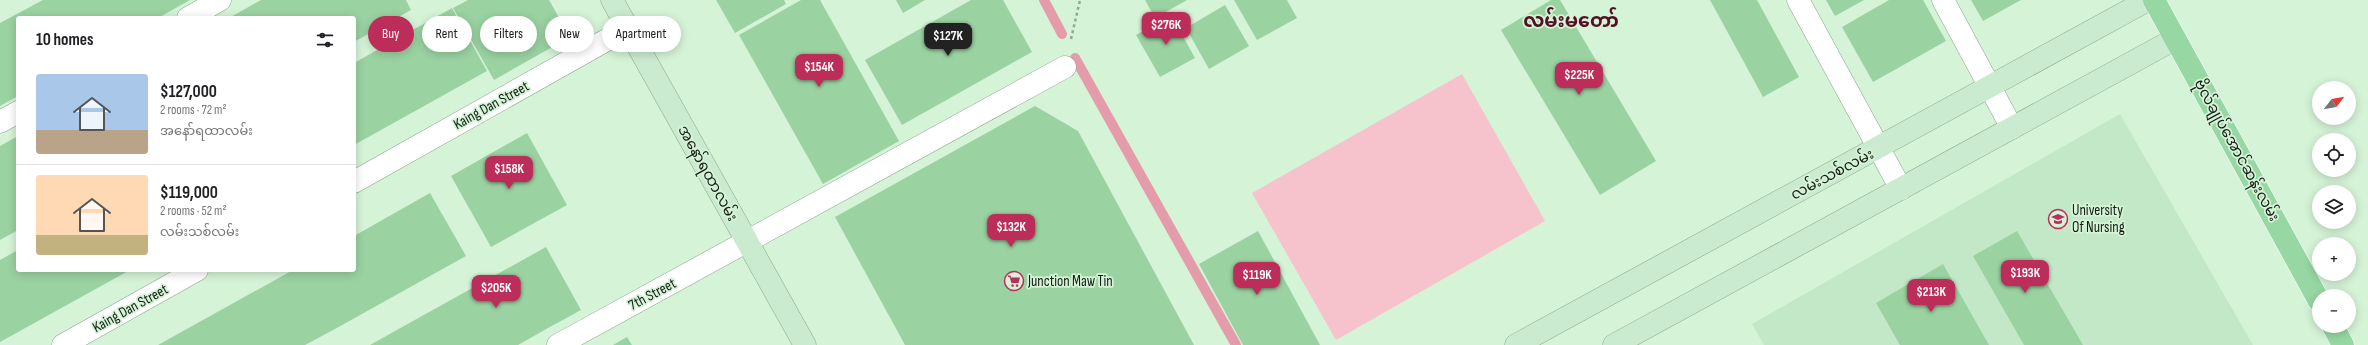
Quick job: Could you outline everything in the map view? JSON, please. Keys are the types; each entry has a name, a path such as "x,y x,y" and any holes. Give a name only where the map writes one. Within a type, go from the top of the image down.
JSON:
{"main road":[{"name":"အနော်ရထာလမ်း","path":"612,0 621,16"},
{"name":"လမ်းသစ်လမ်း","path":"1516,345 1878,149 1991,85 2148,0"},
{"name":"ဗိုလ်ချုပ်အောင်ဆန်းလမ်း","path":"2154,0 2312,289"},
{"path":"1614,345 2176,39"},
{"name":"အနော်ရထာလမ်း","path":"641,52 804,345"},
{"path":"2337,333 2343,345"}],"street":[{"path":"192,16 220,0"},
{"path":"1798,0 1901,189"},
{"path":"1943,0 1991,85 2012,128"},
{"name":"Kaing Dan Street","path":"356,181 602,43"},
{"name":"7th Street","path":"558,345 1065,67"},
{"path":"0,122 16,113"},
{"name":"Kaing Dan Street","path":"63,345 193,272"}],"path":[{"path":"1065,67 1080,0"}],"shaded area":[{"path":"1462,74 1545,221 1336,340 1252,193"},
{"name":"University Of Nursing","path":"2120,114 2253,345 1764,345 1752,324"}],"building":[{"path":"43,0 190,0 162,16 16,16 16,97 0,106 0,23"},
{"path":"261,0 406,0 411,10 400,16 368,16 368,34 356,41 356,16 233,16"},
{"path":"468,0 549,0 558,16 545,16 545,51 494,80 472,41 472,16 458,16 453,8"},
{"path":"716,0 784,0 786,4 735,33"},
{"path":"801,0 820,0 899,141 823,184 739,35"},
{"path":"896,0 925,0 903,13"},
{"path":"971,0 1003,0 1032,52 902,125 865,60"},
{"path":"1145,0 1187,0 1155,18"},
{"path":"1234,0 1287,0 1297,18 1257,40"},
{"path":"1551,0 1560,0 1656,161 1600,195 1501,30"},
{"path":"1710,0 1757,0 1799,77 1763,97"},
{"path":"1826,0 1864,0 1835,16"},
{"path":"1889,0 1923,0 1946,41 1873,82 1842,27"},
{"path":"1971,0 2021,0 1983,21"},
{"path":"1225,5 1249,46 1209,69 1186,28"},
{"path":"452,8 456,16 438,16"},
{"path":"1171,15 1195,58 1160,77 1136,35"},
{"path":"422,25 422,52 472,52 472,44 487,71 356,144 356,62 374,52 414,52 414,29"},
{"name":"Junction Maw Tin","path":"1035,106 1078,131 1194,345 905,345 835,217"},
{"path":"527,133 567,205 491,247 451,176"},
{"path":"16,137 16,231 0,240 0,146"},
{"path":"430,193 466,256 305,345 158,345 289,272 356,272 356,235"},
{"path":"1258,231 1320,345 1243,345 1199,264"},
{"path":"2017,231 2083,345 2024,345 1973,256"},
{"path":"546,247 581,310 518,345 370,345"},
{"path":"16,251 16,272 126,272 0,342 0,260"},
{"path":"1943,264 1989,345 1900,345 1876,303"},
{"path":"627,337 632,345 613,345"}],"waterway":[{"path":"1044,0 1062,34"},
{"path":"1075,58 1236,345"}],"place":[{"name":"University Of Nursing","path":"2058,219"},
{"name":"Junction Maw Tin","path":"1014,281"}],"district":[{"name":"လမ်းမတော်","path":"1571,20"}]}
